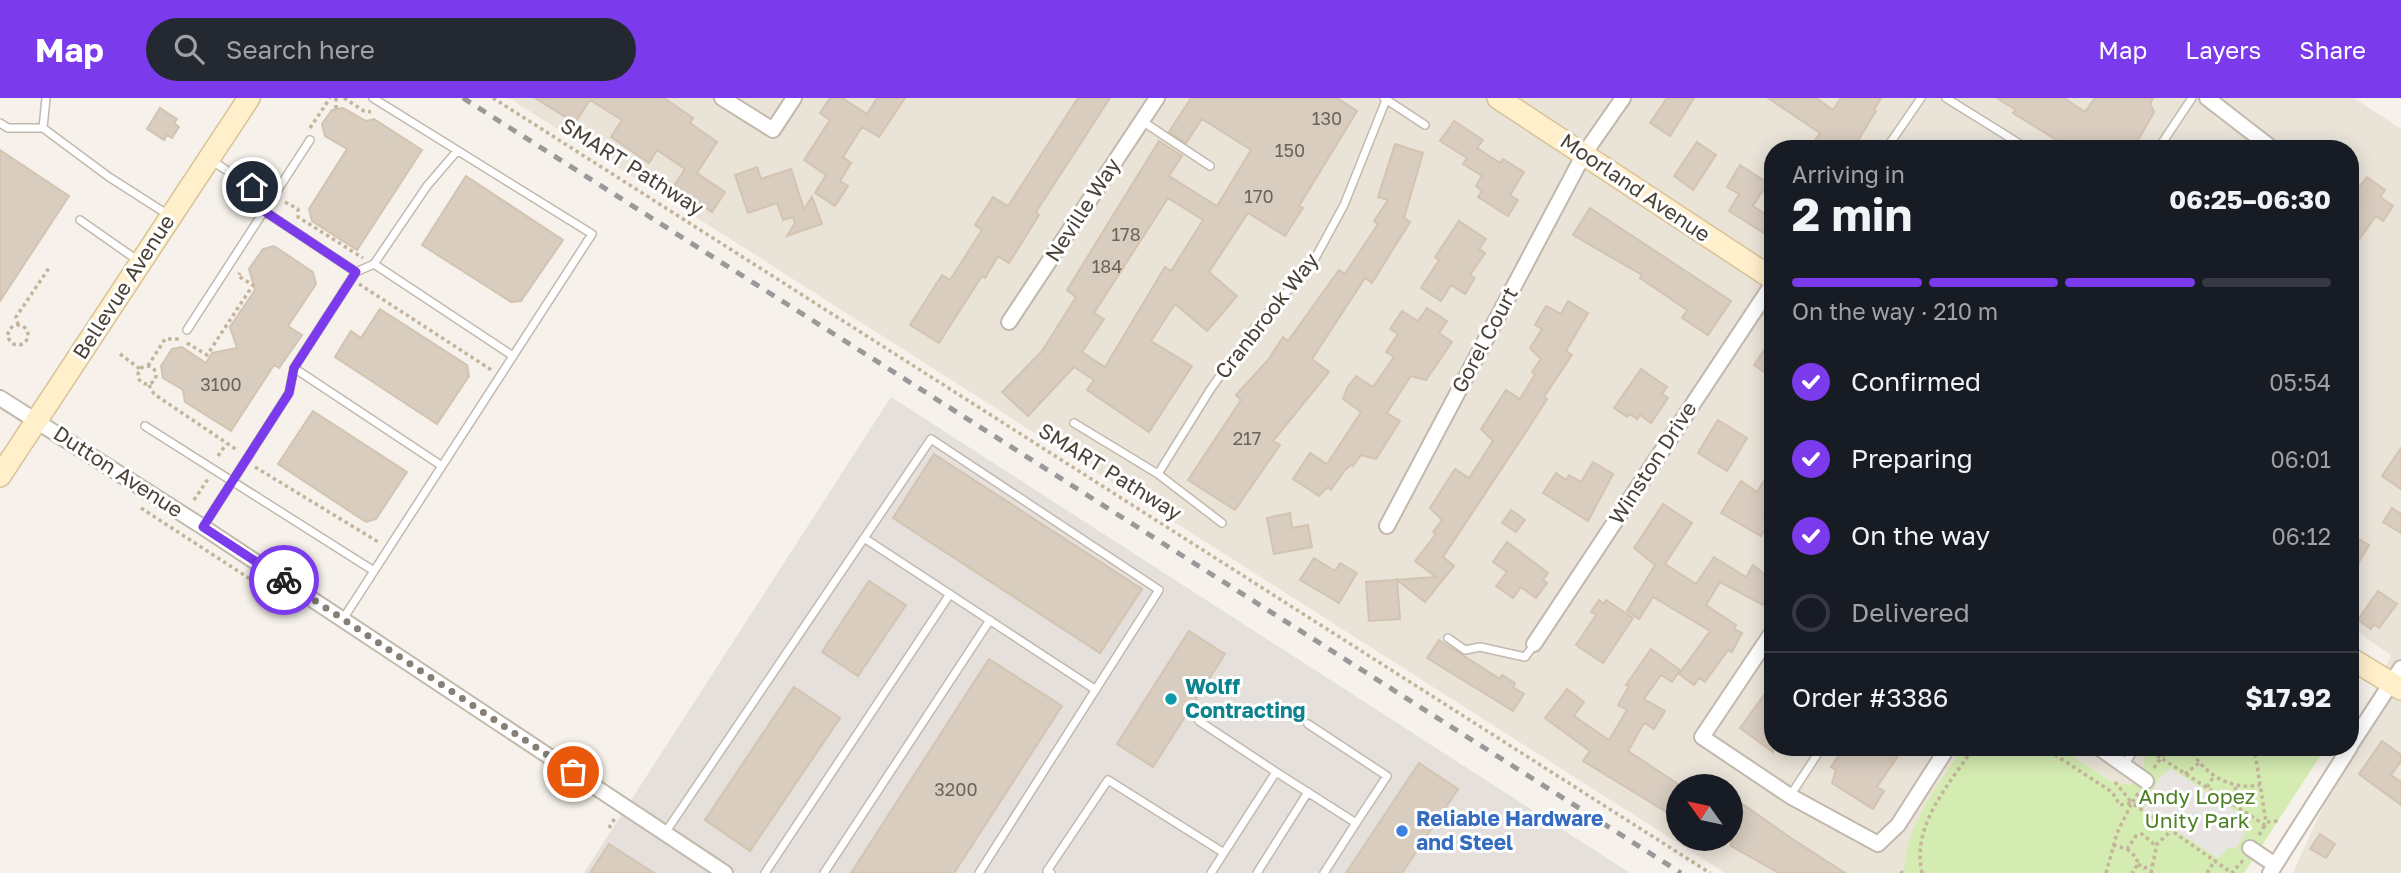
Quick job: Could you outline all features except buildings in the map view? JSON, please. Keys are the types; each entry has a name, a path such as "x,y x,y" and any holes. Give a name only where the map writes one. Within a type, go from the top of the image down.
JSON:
{"street":[{"name":"Bellevue Avenue","path":"0,476 249,98"},
{"path":"722,98 773,131 794,98"},
{"name":"Neville Way","path":"1009,322 1157,98"},
{"name":"Moorland Avenue","path":"1498,98 1764,275"},
{"name":"Gorel Court","path":"1387,526 1584,154 1623,98"},
{"path":"2207,98 2261,140"},
{"name":"Winston Drive","path":"1534,644 1764,295"},
{"name":"Dutton Avenue","path":"0,398 37,419 203,527 725,873"},
{"path":"1764,644 1702,737 1790,796 1878,844 1898,825 1942,756"},
{"path":"2359,662 2397,680 2359,734"},
{"path":"2110,756 2146,781"},
{"path":"2250,849 2272,869 2344,756"}],"lane":[{"path":"43,128 46,98"},
{"path":"343,619 592,234 373,98"},
{"path":"1892,140 1921,98"},
{"path":"1946,98 2014,140"},
{"path":"2164,140 2192,98"},
{"path":"1385,99 1425,125"},
{"name":"Cranbrook Way","path":"1158,474 1210,390 1255,327 1312,264 1344,205 1385,99"},
{"path":"1142,121 1210,166"},
{"path":"0,123 8,128 43,128 109,177 171,217"},
{"path":"187,330 310,140"},
{"path":"203,527 289,393 294,368 353,275 374,264 427,186 457,151"},
{"path":"209,159 271,200"},
{"path":"264,211 353,275"},
{"path":"80,220 141,262"},
{"path":"374,264 513,356"},
{"path":"294,368 442,466"},
{"path":"1074,423 1158,474 1222,523"},
{"path":"145,426 374,571"},
{"path":"665,833 931,439 1158,590 979,873"},
{"path":"864,538 1096,690"},
{"path":"765,873 950,594"},
{"path":"824,873 990,620"},
{"path":"1448,638 1465,650 1480,647 1525,657 1534,644"},
{"path":"1199,721 1356,823"},
{"path":"1308,724 1387,776 1324,873"},
{"path":"1790,796 1816,756"},
{"path":"2123,766 2130,756"},
{"path":"1211,873 1276,772"},
{"path":"1051,873 1047,871 1108,780 1224,853"},
{"path":"1257,873 1308,792"}],"path":[{"path":"310,140 310,128 330,98"},
{"path":"336,98 336,109"},
{"name":"SMART Pathway","path":"493,98 1710,873"},
{"path":"285,202 298,209 298,217 374,264"},
{"path":"140,369 148,366 165,339 181,339 207,355 253,285 238,276 245,264"},
{"path":"18,325 16,317 49,268"},
{"path":"353,275 500,376"},
{"path":"18,325 26,328 28,335 20,344 14,343 9,336 10,330 18,325"},
{"path":"120,354 140,369"},
{"path":"148,366 156,375 149,385"},
{"path":"140,369 138,380 149,385 154,394 237,450"},
{"path":"218,456 226,444"},
{"path":"253,466 389,548"},
{"path":"194,500 208,479"},
{"path":"1922,873 1919,854 1925,825 1968,756"},
{"path":"2057,756 2114,794 2120,805 2131,804"},
{"path":"2158,756 2265,825 2266,822 2278,821"},
{"path":"2195,756 2214,776 2236,785 2260,785"},
{"path":"2255,756 2266,822"},
{"path":"2185,774 2199,763"},
{"path":"2207,787 2214,776"},
{"path":"2106,873 2113,845 2131,804 2146,781"},
{"path":"2115,782 2131,804 2232,873"},
{"path":"2233,804 2236,785"},
{"path":"2151,873 2156,846 2171,831"},
{"path":"2127,849 2136,836 2142,834 2156,846"},
{"path":"2113,845 2127,849 2144,868 2151,866"},
{"path":"2207,873 2215,860"},
{"path":"2132,873 2138,864"}],"shaded area":[{"path":"509,98 2354,98 2401,129 2401,873 2293,873 2346,756 2359,756 2359,726 2391,655 2359,633 2359,140 1764,140 1764,756 1957,756 1918,819 1905,857 1905,868 1898,873 1725,873 1690,851 1743,851 1743,774 1666,774 1666,835"},
{"path":"891,397 1630,873 584,873"},
{"path":"2072,756 2145,756 2144,765 2132,785 2110,781"},
{"path":"2170,768 2247,818 2240,827 2245,834 2235,849 2228,847 2219,859 2143,809 2159,779"}],"green space":[{"name":"Andy Lopez Unity Park","path":"1957,756 2072,756 2110,781 2132,785 2144,765 2145,756 2320,756 2244,873 1898,873 1905,868 1910,838 1935,789"}],"railway":[{"path":"463,98 1681,873"}],"way so far":[{"path":"284,580 573,772"}],"place":[{"name":"Wolff Contracting","path":"1171,699"},
{"name":"Reliable Hardware and Steel","path":"1402,831"}],"route":[{"path":"252,187 271,200 264,211 356,272 294,368 289,393 203,527 284,580"}]}
